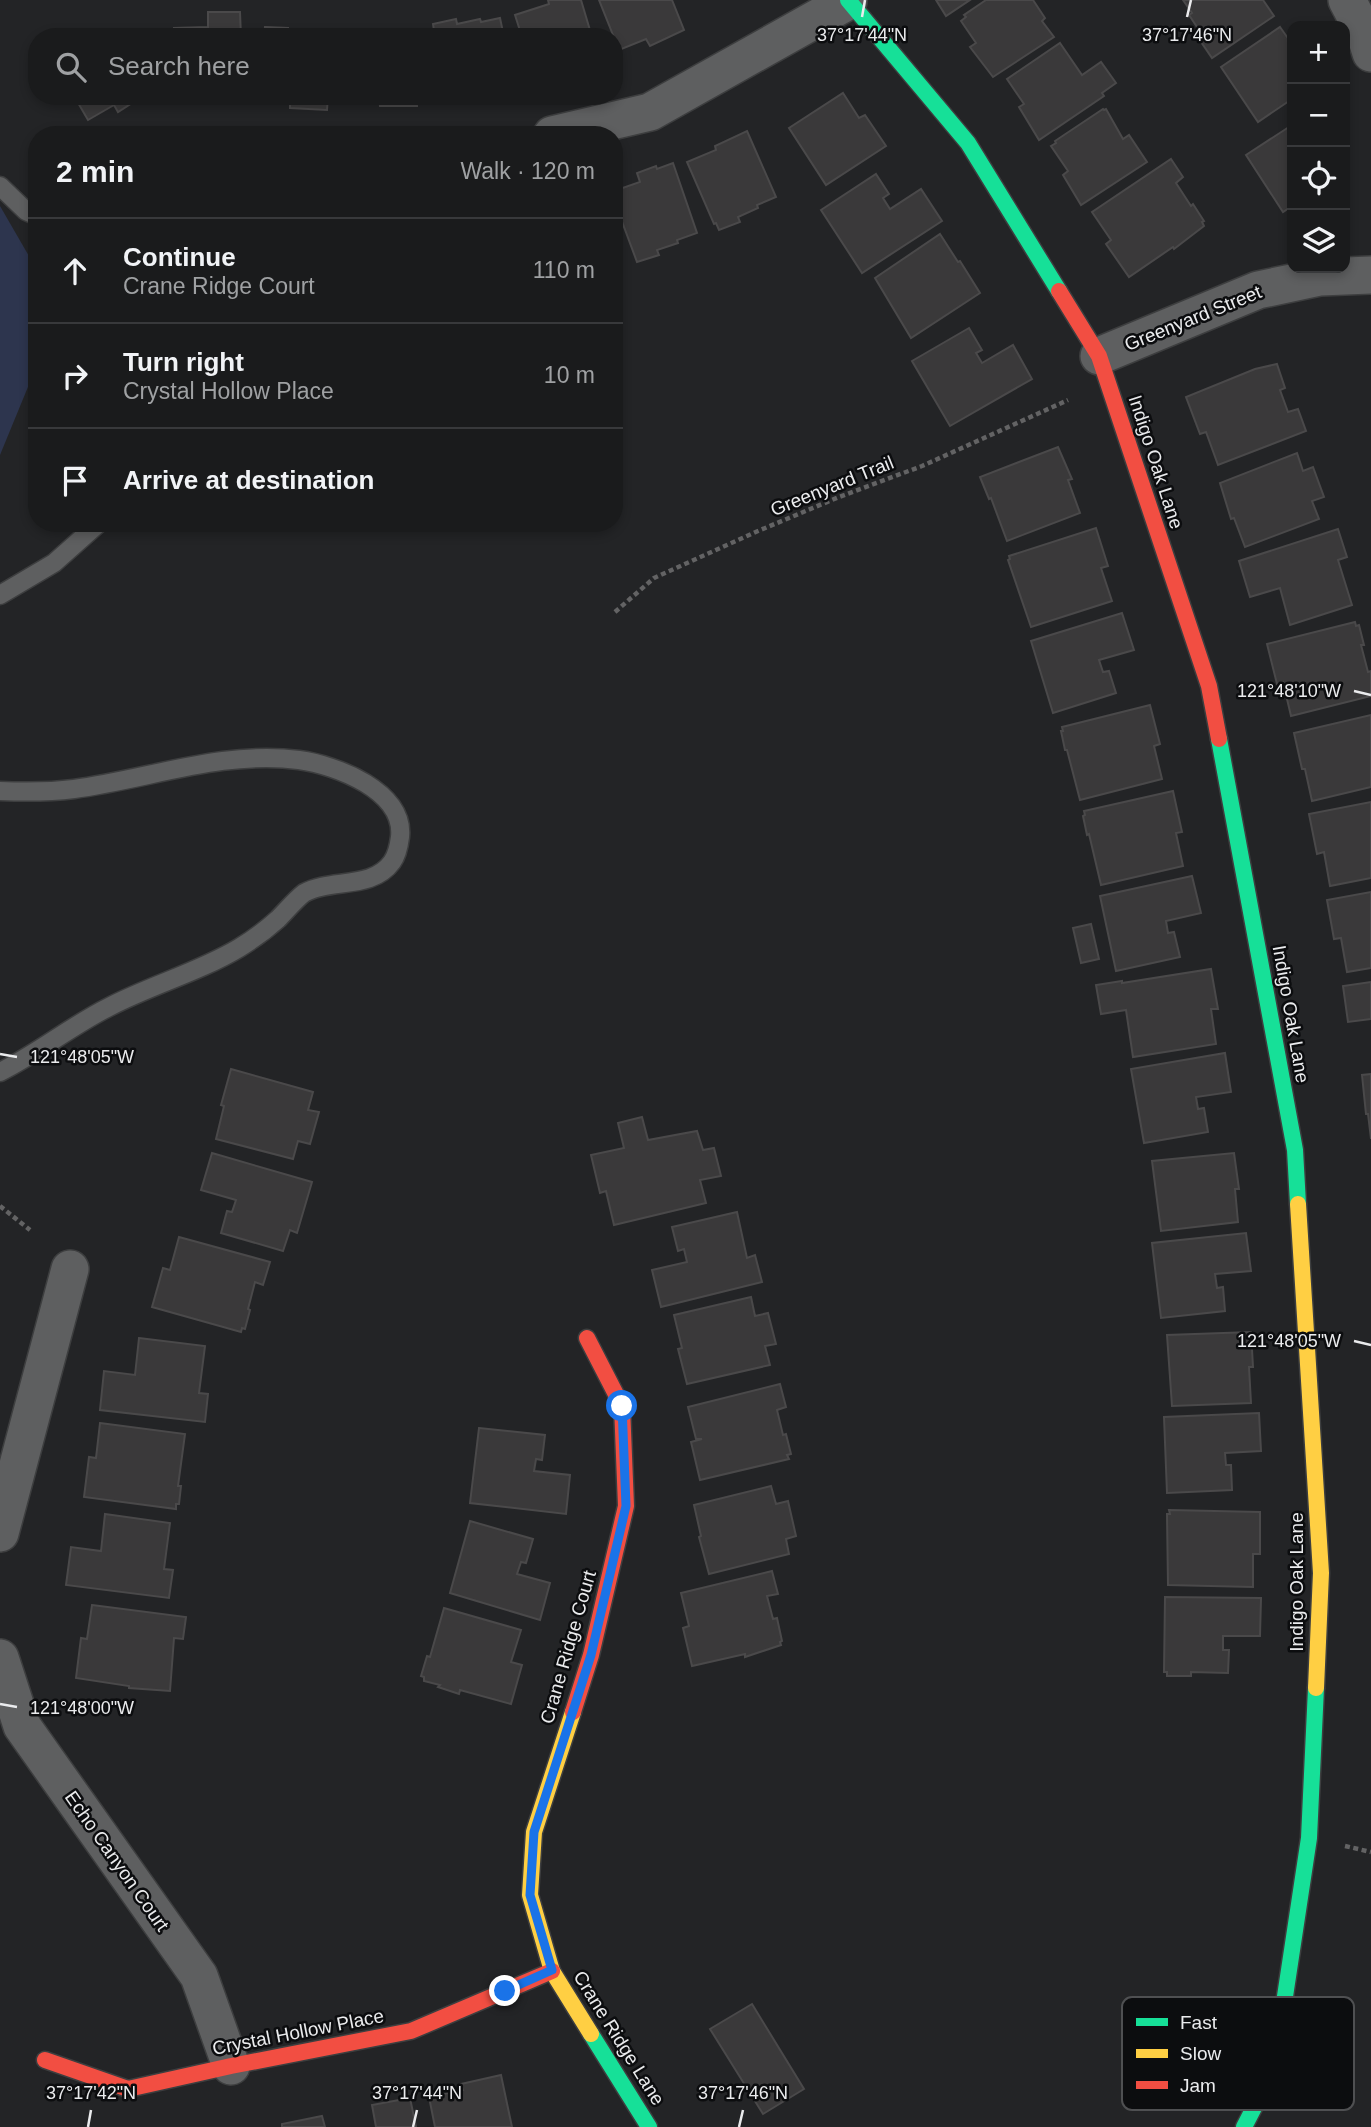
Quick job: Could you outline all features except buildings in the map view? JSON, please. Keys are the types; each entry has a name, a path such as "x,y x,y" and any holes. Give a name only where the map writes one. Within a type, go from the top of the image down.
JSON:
{"street":[{"path":"1347,0 1365,34 1371,53"},
{"path":"590,126 650,112 848,1"},
{"name":"Indigo Oak Lane","path":"848,1 968,143 1099,356 1209,686 1295,1150 1321,1573 1309,1838 1286,1997"},
{"name":"Greenyard Street","path":"1099,356 1258,290 1320,277 1371,275"},
{"path":"0,1533 70,1269"},
{"name":"Crane Ridge Court","path":"552,1970 530,1895 534,1832 591,1655 626,1506 622,1406 587,1338"},
{"name":"Echo Canyon Court","path":"0,1658 22,1726 199,1976 231,2066"},
{"name":"Crystal Hollow Place","path":"45,2060 128,2089 411,2031 552,1970"},
{"name":"Crane Ridge Lane","path":"552,1970 649,2127"},
{"name":"Indigo Oak Lane","path":"1244,2127 1253,2110"}],"lane":[{"path":"0,186 28,212"},
{"path":"0,595 54,563 89,532"},
{"path":"0,791 74,789 227,760 299,760 324,765 354,776 376,790 397,815 400,830 398,848 392,862 379,874 360,881 321,886 303,894 274,922 239,948 108,1007 0,1072"}],"path":[{"name":"Greenyard Trail","path":"615,612 654,578 873,483 922,466 1068,400"},
{"path":"0,1206 30,1230"}],"shaded area":[{"path":"0,206 28,254 28,387 0,455"}],"traffic: fast":[{"path":"848,0 968,143 1059,291"},
{"path":"1219,739 1295,1150 1298,1204"},
{"path":"1285,1997 1309,1838 1316,1688"},
{"path":"591,2034 649,2127"},
{"path":"1244,2127 1253,2110"}],"traffic: slow":[{"path":"1298,1204 1321,1573 1316,1688"},
{"path":"573,1712 534,1832 530,1895 552,1971 591,2034"}],"traffic: jam":[{"path":"1059,291 1099,356 1209,686 1219,739"},
{"path":"573,1712 591,1655 626,1506 622,1406 587,1338"},
{"path":"45,2060 128,2089 411,2031 552,1971"}],"route":[{"path":"505,1991 552,1970 530,1895 534,1832 591,1655 626,1506 622,1406"}]}
